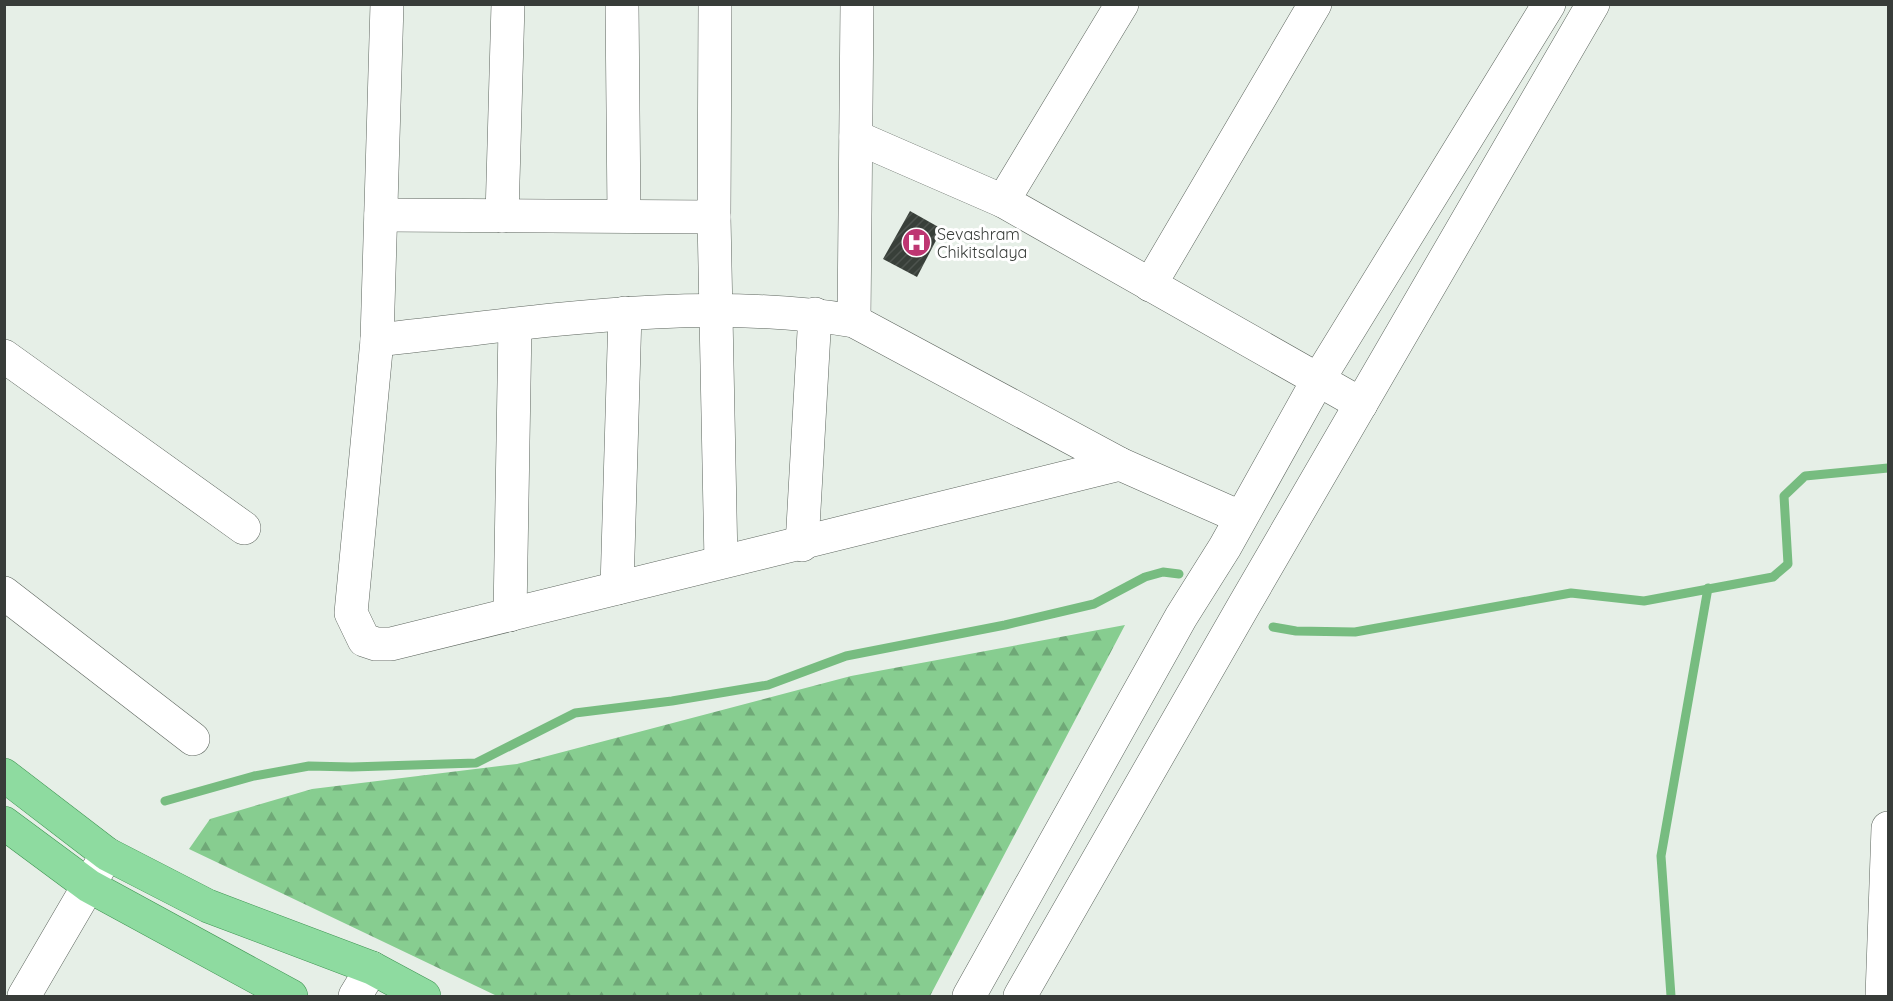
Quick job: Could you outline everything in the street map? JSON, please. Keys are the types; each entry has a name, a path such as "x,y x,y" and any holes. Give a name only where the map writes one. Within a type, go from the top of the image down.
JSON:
{"main road":[{"path":"4,775 107,854 208,906 372,968 424,996"},
{"path":"4,823 89,886 291,996"}],"street":[{"path":"387,4 377,340 351,613 364,640 376,644 391,644 721,562 802,545 1120,464"},
{"path":"501,216 508,4"},
{"path":"622,4 624,216"},
{"path":"715,4 714,216 721,562"},
{"path":"854,321 857,4"},
{"path":"1003,201 1122,4"},
{"path":"1150,285 1316,4"},
{"path":"969,996 1318,380 1549,4"},
{"path":"1020,996 1593,4"},
{"path":"856,137 1003,201 1361,404"},
{"path":"381,215 714,216"},
{"path":"377,340 625,313 716,310 815,314 854,321 1120,464 1240,517"},
{"path":"617,588 625,313"},
{"path":"802,545 815,314"},
{"path":"510,615 514,325"},
{"path":"4,356 244,528"},
{"path":"1202,583 1243,607"},
{"path":"4,593 193,739"},
{"path":"1882,996 1888,828"},
{"path":"24,996 107,854"},
{"path":"355,996 372,968"}],"green space":[{"path":"1125,625 930,996 497,996 189,849 210,819 312,789 517,764 851,676"}],"building":[{"path":"910,211 942,229 917,277 883,259"}],"waterway":[{"path":"1273,627 1296,631 1355,632 1571,593 1644,601 1773,577 1788,564 1784,496 1805,476 1888,468"},
{"path":"165,801 254,776 309,766 476,763 575,713 672,701 768,685 846,656 1005,625 1094,604 1145,577 1163,572 1179,574"},
{"path":"1671,996 1661,856 1708,588"}],"place":[{"name":"Sevashram Chikitsalaya","path":"916,243"}]}
